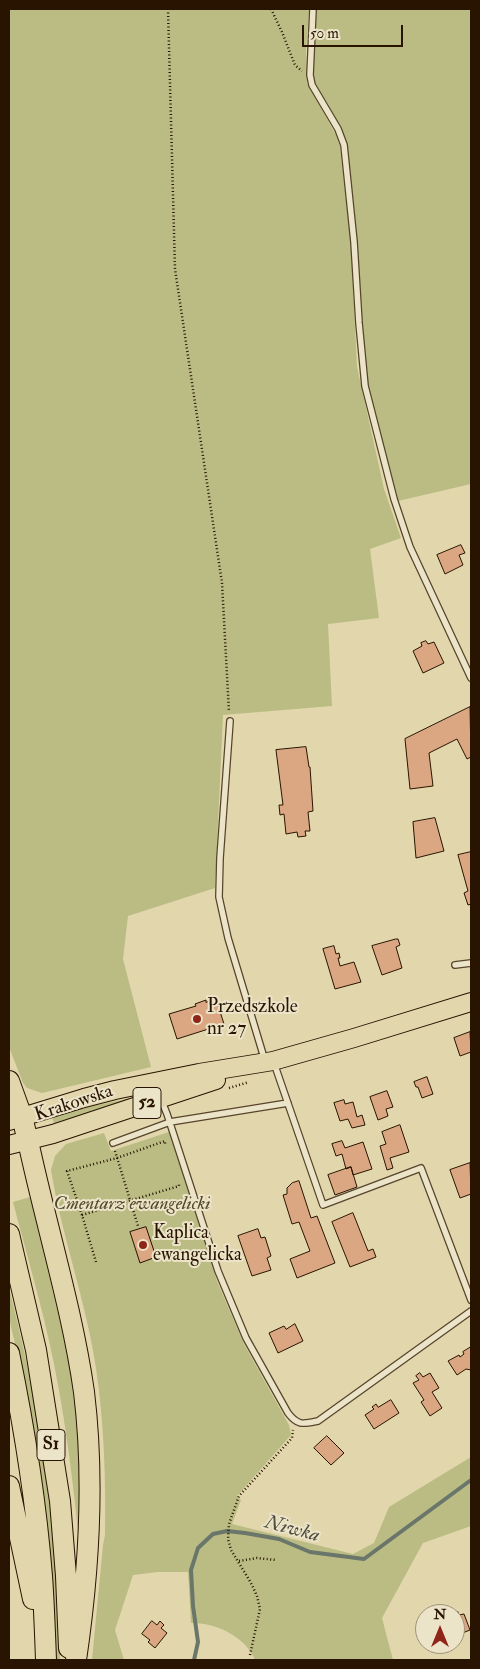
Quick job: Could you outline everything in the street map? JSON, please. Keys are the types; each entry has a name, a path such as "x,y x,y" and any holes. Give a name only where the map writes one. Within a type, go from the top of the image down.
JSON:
{"highway":[{"path":"9,1081 16,1119 28,1141 77,1352 88,1427 90,1504 88,1552 76,1660"},
{"name":"S1","path":"9,1234 36,1350 60,1500 66,1576 69,1660"},
{"name":"S1","path":"9,1353 33,1492 42,1576 45,1660"},
{"path":"9,1486 45,1660"}],"main road":[{"name":"Krakowska","path":"9,1145 28,1141 270,1062 471,1002"},
{"name":"Krakowska","path":"16,1119 116,1090 199,1073 270,1062"}],"lane":[{"path":"313,9 310,75 312,85 338,129 344,145 354,242 362,365 368,401 394,499 410,547 471,678"},
{"path":"230,721 219,897 228,938 270,1062 288,1103 323,1205 420,1168 471,1300"},
{"path":"455,965 471,962"},
{"path":"161,1098 218,1271 246,1338 288,1414 294,1421 302,1424 318,1421 471,1311"},
{"path":"113,1143 170,1122 288,1103"}],"path":[{"path":"168,9 175,269 222,583 230,721"},
{"path":"271,9 295,65 310,75"},
{"path":"96,1262 68,1171 117,1158 164,1141 168,1150"},
{"path":"113,1143 138,1226"},
{"path":"82,1216 179,1186 176,1177"},
{"path":"250,1655 260,1609 257,1596 239,1561 231,1550 228,1539 229,1524 239,1496 292,1438 294,1421"},
{"path":"239,1561 257,1558 276,1560"}],"green space":[{"path":"9,9 309,9 306,53 307,83 336,135 340,147 351,246 357,367 384,489 401,538 370,549 379,618 328,624 332,706 223,715 215,888 128,916 123,959 151,1067 42,1093 27,1088 23,1083 9,1047"},
{"path":"316,9 471,9 471,484 398,501 372,408 366,374 357,239 347,143 328,104 316,87 313,73"},
{"path":"145,1095 55,1127 52,1117 79,1109"},
{"name":"Cmentarz ewangelicki","path":"169,1132 217,1281 244,1344 289,1425 291,1435 237,1496 241,1500 232,1524 353,1554 374,1543 389,1507 471,1457 471,1526 423,1543 382,1618 393,1660 255,1660 245,1644 229,1632 210,1625 191,1623 188,1572 158,1572 133,1575 115,1630 124,1660 92,1660 105,1535 103,1430 92,1343 61,1220 51,1170 55,1156 66,1144 104,1133 111,1151"},
{"path":"30,1197 62,1330 76,1411 80,1492 79,1541 69,1452 50,1343 13,1202"},
{"path":"9,1288 29,1373 45,1459 56,1560 60,1660 56,1660 17,1352 9,1318"}],"building":[{"path":"461,545 465,553 459,555 463,565 445,574 437,555"},
{"path":"426,641 428,644 434,642 444,663 423,673 413,651 422,646 421,643"},
{"path":"470,707 471,757 467,759 457,739 429,753 433,786 410,789 405,739"},
{"path":"306,747 310,767 313,811 308,812 310,831 305,831 306,836 298,837 297,832 286,834 284,814 280,815 279,805 283,805 276,750"},
{"path":"435,818 444,851 416,858 413,822"},
{"path":"471,852 471,904 468,905 464,893 468,891 458,855"},
{"path":"398,939 400,945 396,947 402,968 382,975 372,946"},
{"path":"334,946 336,954 339,953 340,966 354,962 361,982 335,989 323,949"},
{"name":"Przedszkole nr 27","path":"216,999 224,1024 177,1039 169,1014 196,1006 195,1004 206,1000 206,1002"},
{"path":"470,1032 471,1052 460,1056 454,1038"},
{"path":"427,1077 433,1094 422,1098 414,1082"},
{"path":"387,1091 393,1107 386,1109 388,1116 378,1120 370,1097"},
{"path":"344,1100 345,1104 353,1102 357,1117 362,1115 365,1125 352,1128 348,1119 340,1121 334,1103"},
{"path":"400,1125 409,1152 390,1158 393,1168 387,1170 380,1146 386,1144 382,1132"},
{"path":"342,1141 345,1148 363,1142 372,1169 353,1175 351,1167 346,1169 342,1154 336,1156 332,1144"},
{"path":"470,1163 471,1194 460,1198 450,1170"},
{"path":"351,1167 357,1187 335,1195 328,1175"},
{"path":"299,1181 311,1218 317,1216 335,1263 297,1278 290,1259 310,1251 299,1222 292,1224 283,1195 287,1194 287,1188 292,1183"},
{"path":"353,1213 368,1251 373,1249 376,1257 350,1267 332,1222"},
{"name":"Kaplica ewangelicka","path":"146,1227 156,1257 140,1263 130,1232"},
{"path":"258,1229 261,1238 265,1237 271,1256 267,1258 271,1270 252,1276 238,1236"},
{"path":"295,1324 303,1341 278,1353 269,1333 284,1326 286,1329"},
{"path":"471,1347 471,1370 466,1369 457,1375 448,1361 459,1355 460,1357 464,1354 463,1352"},
{"path":"420,1373 423,1377 430,1373 439,1388 432,1392 442,1408 430,1416 421,1402 424,1400 413,1383 419,1380 416,1376"},
{"path":"391,1400 399,1413 374,1429 365,1415 374,1409 372,1407 376,1404 378,1407"},
{"path":"327,1436 344,1453 331,1465 314,1448"},
{"path":"465,1617 470,1630 465,1632"},
{"path":"152,1621 157,1625 160,1621 164,1625 161,1628 167,1633 155,1648 148,1642 150,1640 142,1634"}],"waterway":[{"name":"Niwka","path":"194,1660 198,1642 191,1570 198,1548 213,1534 227,1531 245,1533 279,1539 310,1552 364,1559 471,1480"}],"place":[{"name":"Przedszkole nr 27","path":"197,1019"},
{"name":"Kaplica ewangelicka","path":"143,1245"}]}
